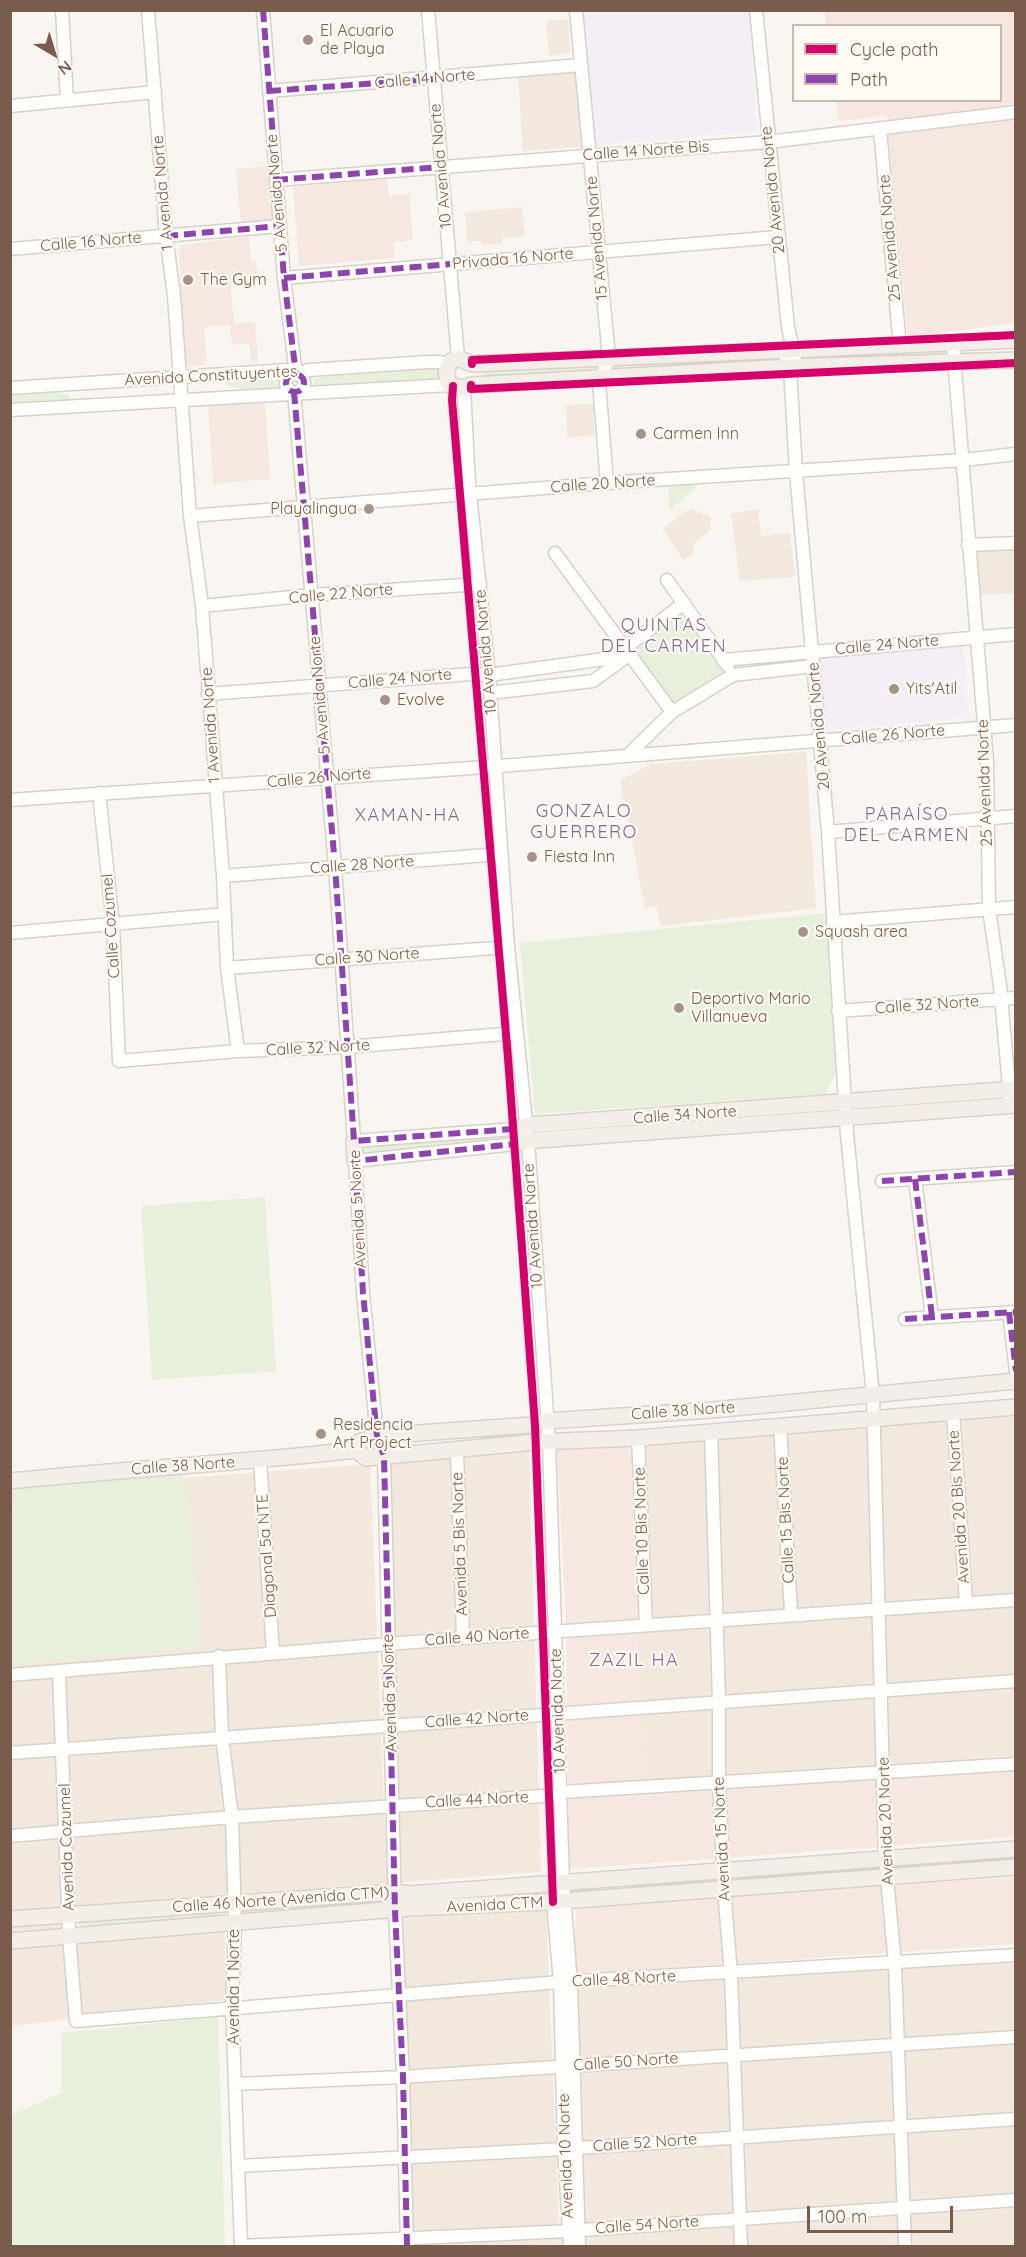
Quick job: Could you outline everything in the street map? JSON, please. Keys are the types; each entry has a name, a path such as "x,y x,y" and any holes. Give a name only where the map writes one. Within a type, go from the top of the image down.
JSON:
{"main road":[{"name":"Avenida Constituyentes","path":"453,362 472,364 787,349 953,345 1016,340"},
{"name":"Avenida Constituyentes","path":"457,386 795,367 955,364 1016,360"},
{"path":"453,362 457,386"},
{"name":"Calle 34 Norte","path":"846,1111 1012,1089"},
{"name":"Calle 34 Norte","path":"520,1135 846,1111 1013,1105"},
{"name":"Avenida 5 Norte","path":"354,1141 355,1161"},
{"name":"Calle 38 Norte","path":"356,1450 359,1442 377,1436 531,1425 547,1421 712,1410 1016,1381"},
{"name":"Calle 38 Norte","path":"10,1481 113,1470 260,1461 356,1450 366,1458 1016,1407"},
{"path":"711,1431 712,1410"},
{"name":"Avenida CTM","path":"557,1883 1016,1849"},
{"name":"Avenida CTM","path":"10,1941 235,1924 402,1901 559,1901 1016,1867"},
{"name":"Calle 46 Norte (Avenida CTM)","path":"10,1919 234,1903 402,1901 557,1883"}],"street":[{"path":"62,10 67,100"},
{"name":"1 Avenida Norte","path":"148,10 166,236 174,295 178,376"},
{"name":"5 Avenida Norte","path":"263,10 284,278 296,374"},
{"name":"10 Avenida Norte","path":"428,10 432,79 450,264 453,362"},
{"name":"15 Avenida Norte","path":"576,10 609,358"},
{"name":"20 Avenida Norte","path":"756,10 787,349 795,367 796,472 828,832 846,1111"},
{"name":"Calle 14 Norte","path":"269,91 581,65"},
{"path":"10,105 155,92"},
{"name":"Calle 14 Norte Bis","path":"276,180 768,142 1016,112"},
{"name":"25 Avenida Norte","path":"880,130 900,347"},
{"name":"Calle 16 Norte","path":"10,249 280,226"},
{"name":"Privada 16 Norte","path":"284,278 778,237"},
{"name":"25 Avenida Norte","path":"953,345 984,727 989,909 1013,1105"},
{"path":"607,483 601,378 609,358"},
{"name":"Avenida Constituyentes","path":"10,388 287,370 296,374 309,370 453,362"},
{"path":"294,392 302,389 304,384 302,378 296,374"},
{"path":"178,376 180,400"},
{"name":"10 Avenida Norte","path":"457,386 465,494 480,584 489,675 500,854 516,1033 520,1135 549,1442 550,1632 562,1792 557,1883 566,1982 568,2066"},
{"name":"Avenida Constituyentes","path":"10,410 294,392 457,386"},
{"name":"5 Avenida Norte","path":"294,392 335,866 354,1141"},
{"name":"1 Avenida Norte","path":"180,400 190,516 202,606 223,876 227,968 238,1051"},
{"name":"Calle 20 Norte","path":"190,516 607,483 963,460 1016,454"},
{"path":"968,545 1016,543"},
{"path":"555,553 672,712"},
{"path":"628,754 672,712 733,675 667,580"},
{"name":"Calle 22 Norte","path":"202,606 312,595 480,584"},
{"name":"Calle 24 Norte","path":"490,693 593,681 684,603"},
{"name":"Calle 24 Norte","path":"723,660 1016,634"},
{"name":"Calle 24 Norte","path":"208,694 426,677 489,675 612,658 627,652"},
{"name":"Calle 24 Norte","path":"733,675 814,666"},
{"name":"Calle 26 Norte","path":"10,800 215,787 1016,725"},
{"name":"Calle Cozumel","path":"99,793 113,924 119,1061"},
{"path":"828,832 1016,816"},
{"name":"Calle 28 Norte","path":"223,876 500,854"},
{"path":"833,922 1016,907"},
{"path":"10,933 225,914"},
{"name":"Calle 30 Norte","path":"227,968 508,947"},
{"name":"Calle 32 Norte","path":"838,1011 1016,998"},
{"name":"Calle 32 Norte","path":"119,1061 238,1051 348,1047 516,1033"},
{"path":"846,1111 873,1395"},
{"name":"Calle 34 Norte","path":"354,1141 520,1135"},
{"name":"Calle 34 Norte","path":"355,1161 520,1135"},
{"name":"Avenida 5 Norte","path":"355,1161 363,1293 377,1436 384,1456 394,1805 402,1901 400,1995 408,2243"},
{"path":"882,1181 1016,1172"},
{"path":"915,1179 932,1317"},
{"path":"905,1319 1012,1312 1016,1371"},
{"name":"Avenida 20 Norte","path":"873,1395 885,1858 895,1964 905,2247"},
{"name":"Avenida 20 Bis Norte","path":"953,1412 966,1603"},
{"name":"Calle 15 Bis Norte","path":"780,1426 791,1613"},
{"name":"Avenida 15 Norte","path":"711,1431 719,1701 719,1783 731,1974 741,2247"},
{"name":"Calle 10 Bis Norte","path":"638,1438 646,1625"},
{"name":"Avenida 5 Bis Norte","path":"457,1451 463,1638"},
{"name":"Diagonal 5a NTE","path":"260,1461 273,1652"},
{"name":"Calle 40 Norte","path":"10,1675 59,1673 219,1656 716,1622 791,1613 880,1610 1016,1600"},
{"name":"Avenida 1 Norte","path":"219,1656 222,1737 232,1817 235,1924 232,2007 242,2246"},
{"name":"Avenida Cozumel","path":"59,1673 64,1751 69,1935 76,2021"},
{"name":"Calle 42 Norte","path":"10,1753 64,1751 222,1737 1016,1681"},
{"name":"Calle 44 Norte","path":"10,1836 232,1817 547,1796 562,1792 884,1774 1016,1764"},
{"name":"Calle 48 Norte","path":"76,2021 566,1982 731,1974 1016,1955"},
{"name":"Calle 50 Norte","path":"235,2084 404,2077 1016,2037"},
{"name":"Avenida 10 Norte","path":"568,2066 574,2230 579,2247"},
{"name":"Calle 52 Norte","path":"238,2166 406,2158 1016,2119"},
{"name":"Calle 54 Norte","path":"242,2246 408,2243 1016,2200"},
{"name":"Avenida 10 Norte","path":"570,2247 574,2230"}],"shaded area":[{"path":"580,11 749,11 757,131 592,146"},
{"path":"824,11 1015,11 1015,323 908,337 886,116 839,121 836,102 1002,102 1002,24 826,24"},
{"path":"568,19 570,53 549,56 546,21"},
{"path":"578,70 583,147 523,151 518,74"},
{"path":"271,166 275,220 241,224 236,169"},
{"path":"387,179 389,196 409,194 413,240 394,242 394,258 299,266 293,187"},
{"path":"522,207 525,236 502,238 502,244 482,245 481,241 467,242 465,212"},
{"path":"249,237 251,260 256,261 258,279 231,282 231,293 234,323 255,322 258,361 251,362 249,343 232,345 230,325 204,327 207,365 185,367 179,245"},
{"path":"265,400 270,479 213,484 208,404"},
{"path":"593,404 594,436 567,437 566,405"},
{"path":"691,508 711,518 710,531 695,542 692,555 683,560 663,529"},
{"path":"758,509 761,536 790,533 795,577 740,581 731,514"},
{"path":"1015,549 1015,593 975,595 972,552"},
{"name":"Yits'Atil","path":"963,644 969,718 825,730 820,656"},
{"path":"806,752 816,908 661,926 656,906 645,908 620,780 651,764"},
{"path":"1015,1416 1015,1756 642,1780 631,1443"},
{"path":"631,1443 642,1780 1015,1756 1015,1837 569,1869 566,1620 557,1448"},
{"path":"529,1450 541,1872 402,1882 389,1462"},
{"path":"370,1464 387,1883 75,1906 75,1940 224,1928 227,2000 11,2026 11,1491"},
{"path":"1015,1877 1015,1944 574,1975 576,1905"},
{"path":"546,1911 560,2246 412,2246 400,1917"},
{"path":"1015,1959 1015,2246 582,2246 576,1985"},
{"path":"609,2056 610,2073 583,2075 586,2138 729,2128 734,2246 730,2246 728,2228 590,2238 590,2246 586,2246 579,2058","holes":["726,2148 729,2211 590,2219 587,2156"]},
{"path":"908,2180 914,2180 915,2199 1015,2193 1015,2209 913,2216 914,2246 911,2246"},
{"path":"895,2182 898,2246 895,2246 893,2220 751,2229 752,2246 746,2246 743,2186 747,2185 749,2210 894,2202"},
{"path":"562,2222 563,2246 558,2246 557,2239 419,2246 418,2230"}],"green space":[{"path":"942,352 946,354 943,359 803,361 800,358 803,354"},
{"path":"779,356 783,359 779,363 621,371 614,368 619,364"},
{"path":"593,365 598,370 590,373 483,377 481,373 482,370"},
{"path":"435,369 440,377 435,380 321,388 313,386 313,381 319,377"},
{"path":"277,375 282,379 280,388 246,390 226,385 225,379"},
{"path":"39,388 71,398 67,402 53,403 50,400 17,403 11,406 11,391"},
{"path":"700,484 669,510 668,487"},
{"path":"685,610 726,670 673,707 630,650"},
{"name":"Deportivo Mario Villanueva","path":"826,913 836,1074 825,1094 535,1114 520,943"},
{"path":"489,1136 493,1140 488,1142 363,1155 362,1145"},
{"path":"265,1197 276,1371 152,1380 141,1206"},
{"path":"184,1471 201,1647 11,1664 10,1522 17,1488"},
{"path":"1015,1854 1015,1861 893,1869 893,1865"},
{"path":"879,1866 879,1870 734,1881 731,1879 732,1876"},
{"path":"717,1878 713,1884 571,1894 569,1891 569,1888"},
{"path":"376,1899 376,1906 240,1914 240,1909"},
{"path":"217,1910 219,1912 217,1916 80,1926 79,1923 82,1921"},
{"path":"218,2017 225,2246 11,2246 11,2115 61,2093 62,2033"}],"marked path":[{"path":"263,10 284,278 296,374"},
{"path":"269,91 433,79"},
{"path":"276,180 440,167"},
{"path":"166,236 280,226"},
{"path":"284,278 450,264"},
{"path":"295,374 301,377 304,383 301,389 295,392 289,389 286,383 289,377 295,374"},
{"path":"294,392 335,866 354,1141 513,1129"},
{"path":"407,2246 403,2077 395,1911 384,1456 377,1436 363,1293 355,1161 515,1144"},
{"path":"882,1181 1016,1172"},
{"path":"915,1179 932,1317"},
{"path":"1009,1312 1016,1371"},
{"path":"905,1319 1016,1312"}],"cycle path":[{"path":"472,364 472,360 1016,335"},
{"path":"471,385 471,389 1016,363"},
{"path":"453,386 452,400 508,1058 535,1425 553,1902"}],"place":[{"name":"El Acuario de Playa","path":"308,40"},
{"name":"The Gym","path":"188,280"},
{"name":"Carmen Inn","path":"641,434"},
{"name":"Playalingua","path":"369,509"},
{"name":"Yits'Atil","path":"894,689"},
{"name":"Evolve","path":"385,700"},
{"name":"Fiesta Inn","path":"532,857"},
{"name":"Squash area","path":"803,932"},
{"name":"Deportivo Mario Villanueva","path":"679,1008"},
{"name":"Residencia Art Project","path":"321,1434"}],"district":[{"name":"QUINTAS DEL CARMEN","path":"664,636"},
{"name":"XAMAN-HA","path":"408,816"},
{"name":"GONZALO GUERRERO","path":"584,822"},
{"name":"PARAÍSO DEL CARMEN","path":"907,825"},
{"name":"ZAZIL HA","path":"634,1661"}]}
